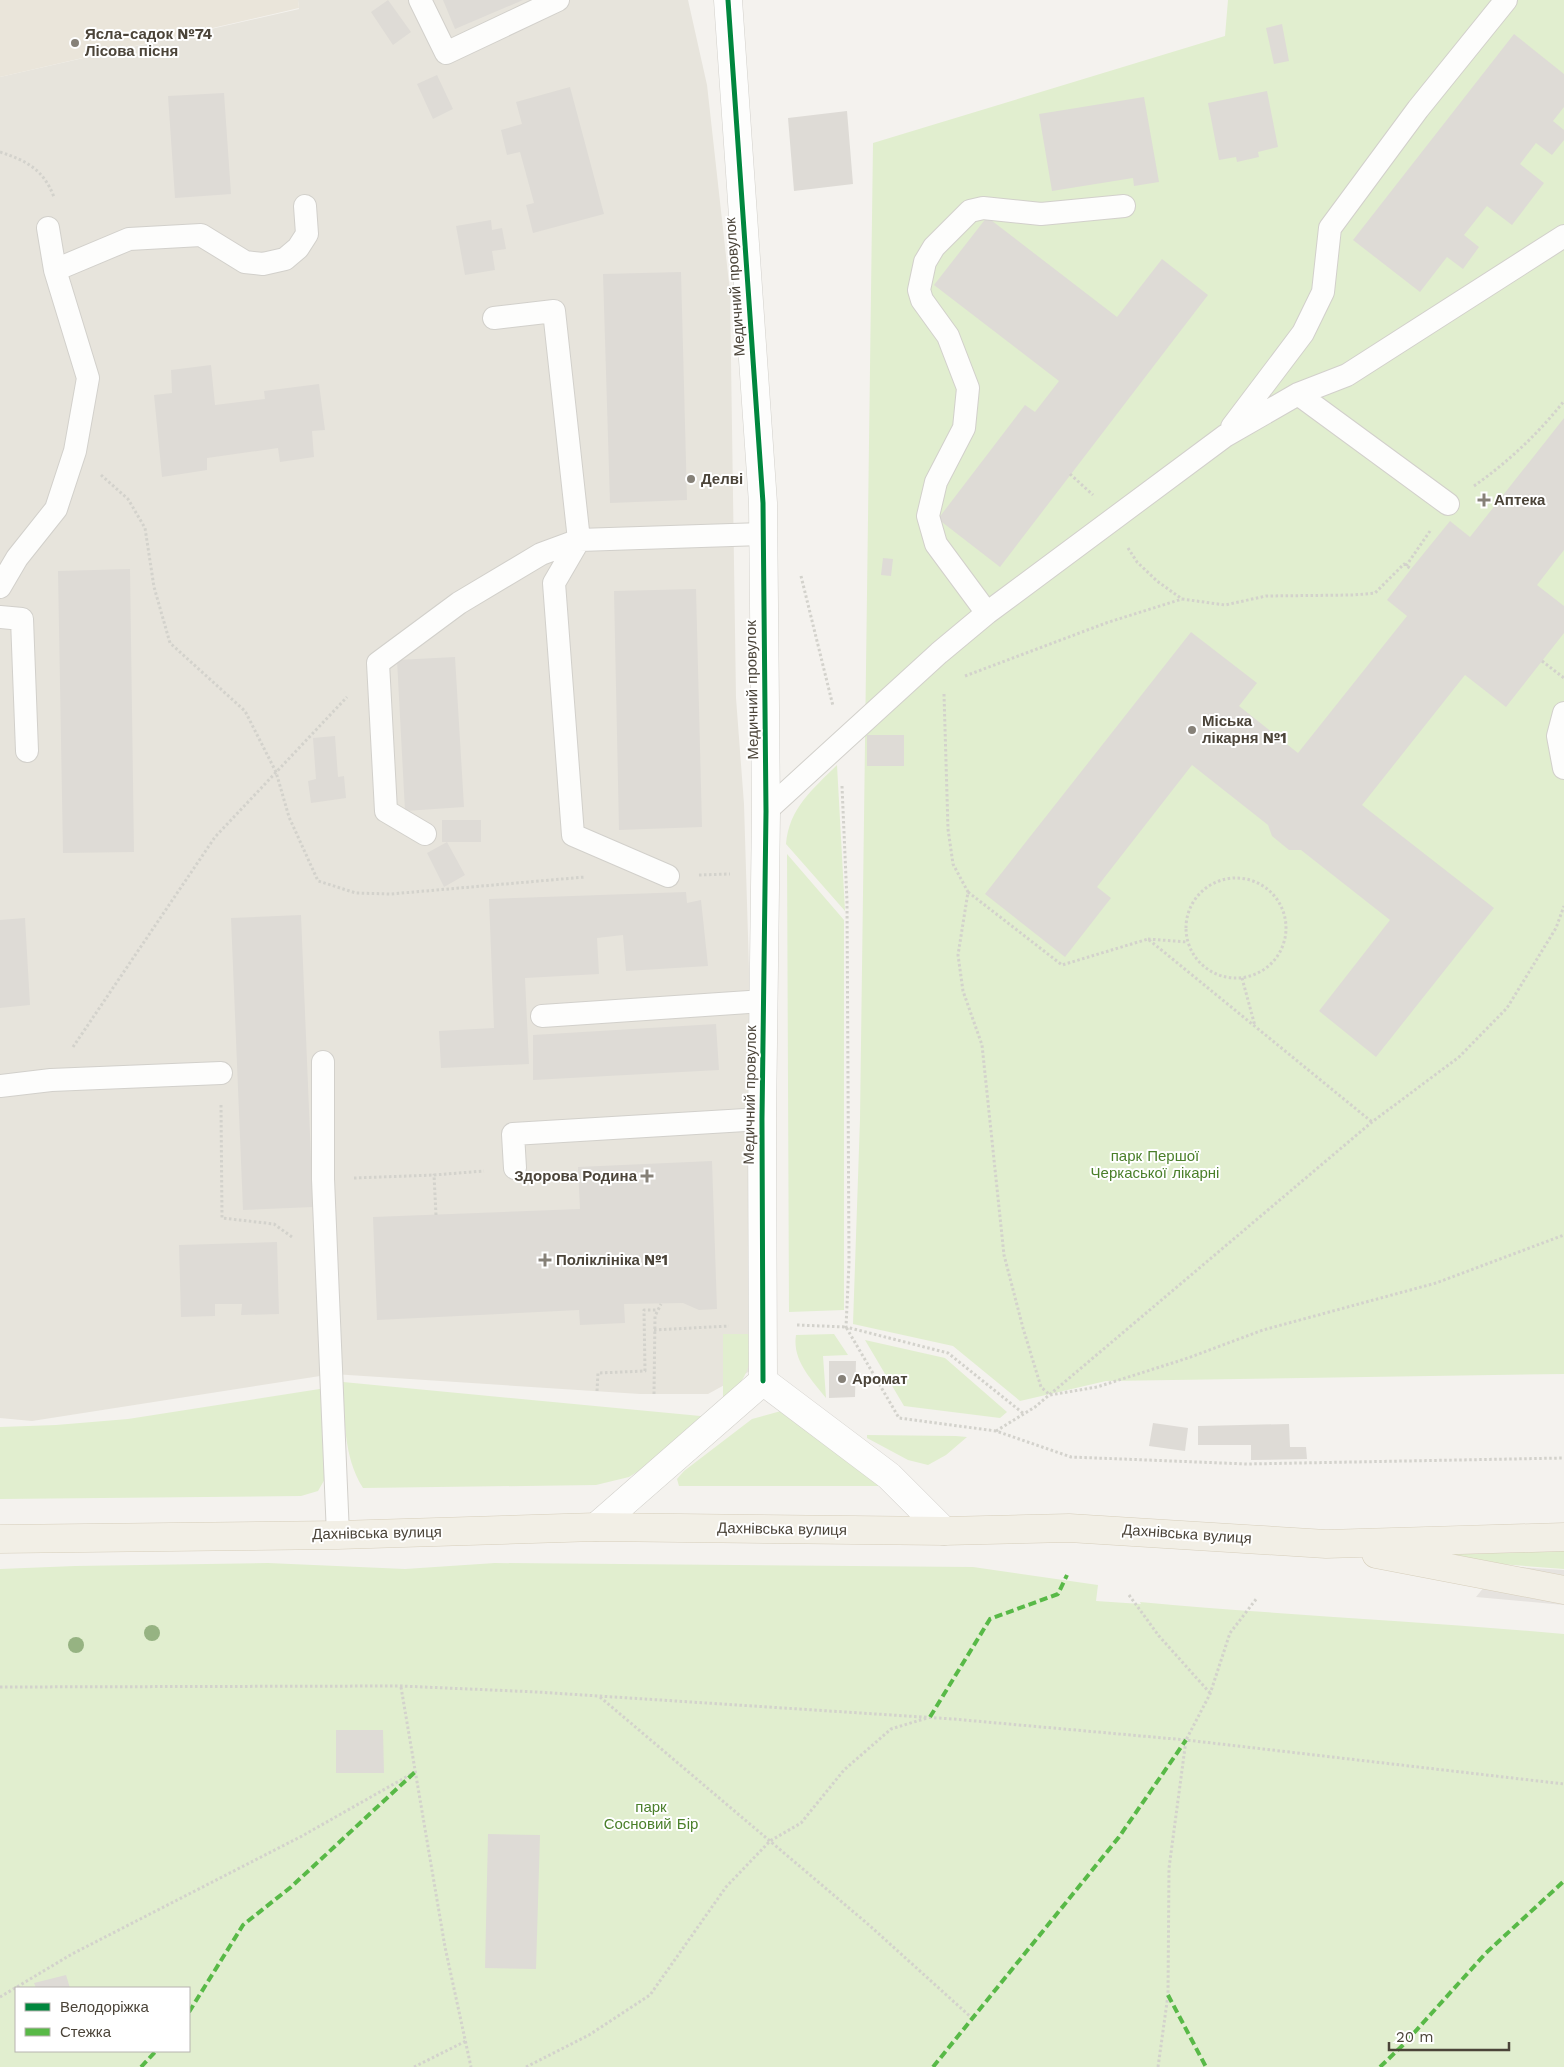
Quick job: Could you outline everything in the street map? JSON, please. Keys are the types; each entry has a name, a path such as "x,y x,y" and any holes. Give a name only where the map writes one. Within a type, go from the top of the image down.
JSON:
{"main road":[{"name":"Дахнівська вулиця","path":"0,1538 338,1535 596,1527 944,1531 1086,1528 1326,1544 1564,1537"},
{"path":"1326,1544 1564,1590"}],"street":[{"name":"Медичний провулок","path":"728,0 762,494 766,811 762,1119 763,1382"},
{"path":"596,1527 763,1382 889,1476 944,1531"}],"lane":[{"path":"420,0 446,52 558,0"},
{"path":"1225,436 1303,333 1323,292 1330,228 1418,109 1506,0"},
{"path":"55,270 129,239 201,235 245,262 262,264 285,259 298,248 307,234 305,206"},
{"path":"987,613 936,544 928,516 936,482 964,428 968,388 948,336 922,300 919,290 925,262 934,248 970,211 983,208 1041,214 1124,206"},
{"path":"0,587 16,558 56,509 75,451 88,378 55,270 48,228"},
{"path":"766,811 939,653 987,613 1225,436 1298,394 1347,375 1564,236"},
{"path":"494,318 554,311 579,540 554,583 573,835 668,876"},
{"path":"1298,394 1448,504"},
{"path":"425,834 386,811 378,663 459,603 541,554 579,540 762,534"},
{"path":"0,617 22,619 27,751"},
{"path":"1564,713 1558,736 1564,768"},
{"path":"542,1016 764,1001"},
{"path":"323,1062 323,1179 328,1262 338,1535"},
{"path":"0,1086 51,1080 221,1073"},
{"path":"515,1168 513,1134 762,1119"}],"path":[{"path":"0,152 25,160 48,180 54,198 48,228"},
{"path":"1406,566 1448,504 1497,470 1544,426 1564,401"},
{"path":"1070,474 1099,501 1110,522 1138,562 1157,581 1182,599"},
{"path":"944,684 1106,623 1182,599 1225,605 1266,596 1375,593 1404,564 1412,569"},
{"path":"798,567 818,639 841,743 847,901 849,1263 846,1327 899,1418 996,1431 1071,1457 1247,1464 1564,1458"},
{"path":"939,653 944,684 948,830 953,864 968,892 1062,964 1148,939 1188,942"},
{"path":"1542,661 1564,678"},
{"path":"51,1080 215,837 378,663"},
{"path":"1235,878 1252,881 1267,889 1278,902 1285,918 1286,936 1280,951 1271,965 1257,974 1242,978 1226,978 1211,972 1196,959 1188,942 1186,924 1191,905 1203,890 1218,881 1235,878"},
{"path":"968,892 958,955 963,991 982,1045 988,1087 995,1185 1004,1255 1041,1387 1050,1395"},
{"path":"996,1431 1050,1395 1372,1122 1459,1057 1507,1008 1556,928 1564,906"},
{"path":"1148,939 1372,1122"},
{"path":"1242,978 1255,1026"},
{"path":"221,1073 222,1218 274,1224 328,1262"},
{"path":"323,1179 434,1175 515,1168"},
{"path":"434,1175 436,1215"},
{"path":"1050,1395 1097,1387 1188,1358 1263,1330 1436,1283 1564,1235"},
{"path":"654,1394 654,1316 661,1304"},
{"path":"597,1391 598,1373 645,1372 644,1310 657,1310"},
{"path":"794,1325 846,1327 948,1353 1024,1414"},
{"path":"654,1330 722,1327"},
{"path":"1129,1595 1159,1636 1210,1694"},
{"path":"1158,2067 1168,1995 1170,1868 1186,1740 1210,1694 1230,1633 1257,1598"},
{"path":"401,1686 445,1947 471,2067"},
{"path":"0,1688 401,1686 599,1696 930,1717 1186,1740 1564,1784"},
{"path":"599,1696 869,1925 973,2019"},
{"path":"526,2067 589,2035 650,1995 726,1888 770,1841 801,1823 844,1770 892,1729 930,1717"},
{"path":"17,1987 72,1954 302,1836 415,1772"},
{"path":"0,1997 15,1988"},
{"path":"414,2067 466,2041"}],"shaded area":[{"name":"Ясла-садок №74 Лісова пісня","path":"0,0 298,0 299,8 0,77"},
{"path":"298,0 688,0 707,85 730,292 736,698 744,804 761,1365 708,1394 640,1394 333,1374 32,1421 0,1418 0,77 299,9"},
{"path":"1501,1566 1564,1570 1564,1605 1476,1597"}],"green space":[{"name":"парк Першої Черкаської лікарні","path":"1228,0 1564,0 1564,1374 1106,1381 1020,1401 953,1346 853,1324 860,1119 873,143 1225,36"},
{"path":"837,765 845,911 786,844 788,831 797,810 811,791"},
{"path":"787,854 844,920 844,1310 789,1312"},
{"path":"723,1334 752,1334 747,1370 740,1384 727,1401 723,1397"},
{"path":"834,1334 848,1355 823,1356 826,1398 800,1361 797,1353 796,1335"},
{"path":"865,1340 945,1358 1007,1412 1000,1418 904,1406"},
{"path":"343,1382 711,1417 665,1454 629,1477 596,1485 363,1488 356,1476 348,1450"},
{"path":"326,1388 329,1472 318,1491 301,1496 0,1499 0,1427 128,1419"},
{"path":"781,1411 875,1479 879,1486 679,1486 677,1479 684,1471 752,1419"},
{"path":"867,1435 967,1437 946,1455 928,1465 908,1460 867,1438"},
{"path":"1564,1549 1564,1569 1448,1560 1447,1551"},
{"name":"парк Сосновий Бір","path":"268,1563 405,1569 495,1563 973,1567 1098,1585 1096,1601 1141,1604 1140,1602 1564,1634 1564,2067 0,2067 0,1569"}],"building":[{"path":"388,0 411,32 393,45 371,12"},
{"path":"443,0 523,0 455,29"},
{"path":"1282,24 1289,61 1274,64 1266,28"},
{"path":"1514,34 1564,74 1564,107 1553,121 1564,130 1564,140 1552,155 1536,143 1520,164 1544,183 1512,225 1487,206 1464,235 1479,247 1463,269 1447,257 1420,292 1353,240"},
{"path":"437,75 453,109 433,119 417,84"},
{"path":"570,87 604,214 533,233 526,205 534,203 520,152 507,155 501,130 522,124 516,102"},
{"path":"1267,91 1278,147 1258,152 1259,157 1237,162 1236,157 1219,160 1208,103"},
{"path":"224,93 231,194 175,198 168,96"},
{"path":"1144,97 1159,182 1134,186 1133,178 1052,191 1039,114"},
{"path":"847,111 853,184 794,191 788,118"},
{"path":"987,217 1117,317 1162,259 1208,295 1000,567 938,519 1025,405 1035,412 1059,381 934,285"},
{"path":"491,220 492,230 502,228 506,249 492,251 495,270 465,275 456,226"},
{"path":"681,272 687,500 610,503 603,274"},
{"path":"211,365 215,405 265,399 264,391 319,384 325,430 312,431 314,457 280,462 278,448 207,458 207,470 162,477 154,395 172,393 171,370"},
{"name":"Міська лікарня №1","path":"1564,418 1564,550 1537,585 1564,606 1564,633 1506,707 1465,675 1362,805 1494,908 1376,1057 1319,1011 1390,920 1301,850 1289,850 1272,836 1268,825 1192,765 1097,887 1111,898 1065,957 985,894 1191,632 1257,683 1239,706 1298,753 1407,616 1387,600 1411,569 1450,521 1470,537"},
{"path":"883,558 893,559 891,576 881,575"},
{"path":"130,569 134,852 63,853 58,571"},
{"path":"696,589 702,827 619,830 614,591"},
{"path":"455,657 464,807 405,811 397,660"},
{"path":"867,735 904,735 904,766 867,766"},
{"path":"335,736 338,777 344,776 346,798 311,803 308,781 316,779 313,738"},
{"path":"442,820 481,820 481,842 442,842"},
{"path":"447,842 465,875 444,887 427,853"},
{"path":"686,892 687,903 701,900 708,966 626,971 623,935 597,938 599,974 525,978 529,1064 441,1068 439,1031 494,1028 489,899"},
{"path":"301,915 313,1207 243,1210 231,918"},
{"path":"25,918 30,1005 0,1008 0,920"},
{"path":"716,1024 719,1070 533,1080 533,1035"},
{"name":"Поліклініка №1","path":"712,1161 717,1309 699,1310 683,1303 624,1304 625,1323 580,1325 579,1310 377,1320 373,1217 580,1209 578,1167"},
{"path":"277,1242 279,1314 241,1315 242,1304 215,1304 215,1316 181,1317 179,1245"},
{"name":"Аромат","path":"829,1361 856,1361 855,1397 829,1398"},
{"path":"1153,1423 1188,1428 1185,1451 1149,1446"},
{"path":"1289,1424 1290,1447 1306,1447 1307,1459 1251,1460 1251,1445 1198,1445 1198,1426"},
{"path":"336,1730 383,1730 384,1773 336,1773"},
{"path":"488,1834 540,1835 536,1969 485,1968"},
{"path":"66,1975 70,1987 36,1987 34,1983"}],"marked path":[{"path":"930,1717 990,1619 1058,1594 1067,1575"},
{"path":"933,2067 1119,1837 1186,1740"},
{"path":"190,2010 243,1925 291,1887 415,1772"},
{"path":"1380,2067 1403,2045 1486,1953 1564,1881"},
{"path":"1168,1995 1206,2067"},
{"path":"141,2067 155,2052"}],"cycle path":[{"path":"728,0 763,503 766,811 762,1119 763,1381"}],"place":[{"name":"Ясла-садок №74 Лісова пісня","path":"75,43"},
{"name":"Делві","path":"691,479"},
{"name":"Аптека","path":"1484,500"},
{"name":"Міська лікарня №1","path":"1192,730"},
{"name":"Здорова Родина","path":"647,1176"},
{"name":"Поліклініка №1","path":"545,1260"},
{"name":"Аромат","path":"842,1379"}]}
